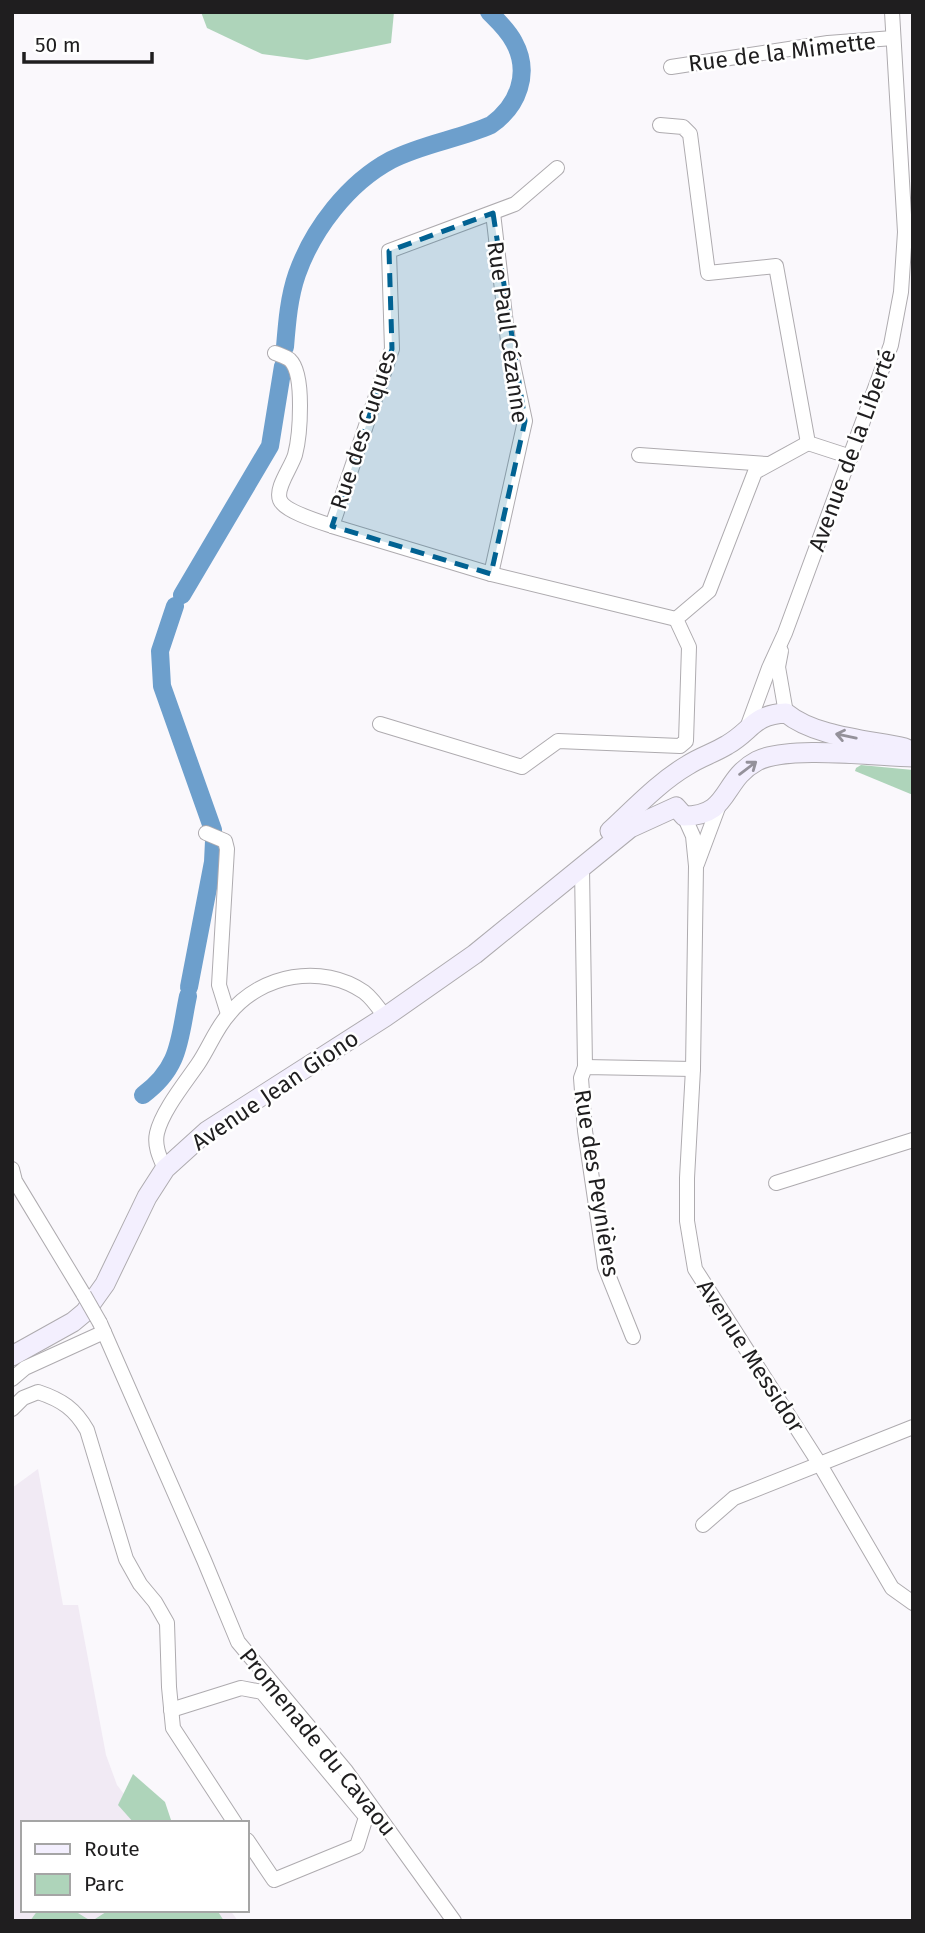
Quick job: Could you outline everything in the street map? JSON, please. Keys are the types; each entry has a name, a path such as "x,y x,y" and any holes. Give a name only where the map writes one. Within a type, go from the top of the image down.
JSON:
{"street":[{"name":"Avenue de la Liberté","path":"746,730 785,633 891,345 909,231 906,147 892,12"},
{"name":"Rue de la Mimette","path":"671,67 828,43 893,38"},
{"path":"660,125 683,127 690,134 708,273 776,266 808,443"},
{"name":"Rue des Cuques","path":"558,168 515,204 388,251 393,349 332,526 491,574 676,618"},
{"name":"Rue Paul Cézanne","path":"491,574 525,421 508,341 493,213"},
{"path":"275,354 290,359 295,369 300,401 299,432 294,456 279,492 280,502 286,508 332,526"},
{"path":"380,724 523,767 558,741 680,746 686,741 689,648 676,618 709,591 755,472 808,443 851,457"},
{"path":"639,455 769,464"},
{"name":"Avenue de la Liberté","path":"785,633 778,667 790,716"},
{"path":"790,716 816,729 913,750"},
{"path":"783,753 793,740 790,716"},
{"name":"Avenue Jean Giono","path":"521,917 669,778 687,765 725,747 762,717 790,716"},
{"path":"719,805 737,777 757,761 783,753 913,757"},
{"path":"669,778 670,795 680,811"},
{"name":"Avenue Jean Giono","path":"93,1316 105,1284 147,1197 165,1169 207,1131 385,1017 475,954 630,828 680,811 707,813 719,805"},
{"name":"Avenue Messidor","path":"696,866 719,805"},
{"name":"Avenue Messidor","path":"680,811 693,836 696,866 693,1069 687,1178 687,1221 695,1269 819,1463 892,1588 913,1603"},
{"path":"213,835 226,841 227,849 219,985 228,1014"},
{"name":"Rue des Peynières","path":"582,868 585,1067 580,1078 585,1131 605,1267 633,1337"},
{"path":"165,1169 157,1152 156,1134 228,1014 246,996 268,983 313,975 337,980 363,992 373,1000 385,1017"},
{"name":"Rue des Peynières","path":"585,1067 693,1069"},
{"path":"776,1183 913,1140"},
{"name":"Promenade du Cavaou","path":"12,1169 15,1181 93,1316 204,1560 237,1642 346,1771 454,1921"},
{"path":"12,1356 73,1322 93,1316"},
{"path":"12,1379 93,1316"},
{"path":"12,1409 23,1398 38,1392 67,1405 87,1430 125,1559 167,1623 173,1728 234,1821"},
{"path":"703,1525 734,1498 913,1427"},
{"path":"171,1710 241,1688 262,1692 366,1817 357,1846 274,1880 248,1841"}],"highlighted area":[{"path":"493,213 525,421 491,574 332,526 392,349 389,251"}],"shaded area":[{"path":"38,1469 63,1605 78,1605 106,1755 117,1785 144,1821 21,1821 21,1912 231,1912 238,1921 12,1921 12,1488"}],"green space":[{"path":"201,12 394,12 391,43 307,60 262,54 207,28"},
{"path":"861,765 913,770 913,795 855,771"},
{"path":"133,1774 165,1802 171,1821 132,1821 118,1805"},
{"path":"37,1912 76,1912 91,1921 30,1921"},
{"path":"106,1912 218,1912 224,1921 92,1921"}],"waterway":[{"path":"285,347 290,301 297,274 312,240 347,194 360,181 391,160 491,125 515,99 521,77 519,54 509,34 489,12"},
{"path":"182,595 270,446 283,366"},
{"path":"175,606 160,651 162,686 213,830"},
{"path":"189,987 213,862 214,841"},
{"path":"143,1095 165,1074 172,1063 180,1039 188,996"}]}
